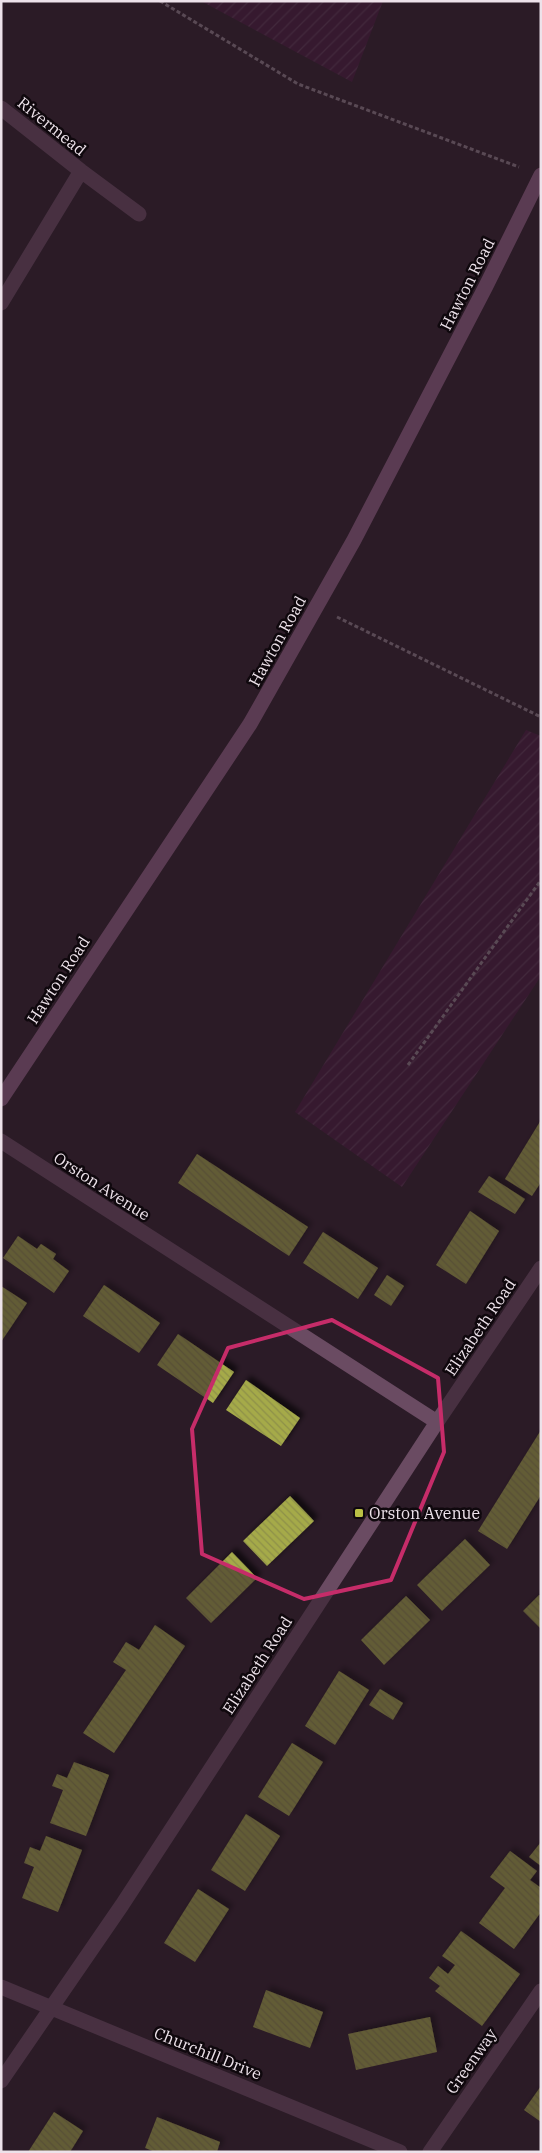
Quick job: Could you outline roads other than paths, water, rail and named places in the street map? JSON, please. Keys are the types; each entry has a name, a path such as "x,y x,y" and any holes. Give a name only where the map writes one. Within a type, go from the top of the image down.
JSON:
{"street":[{"name":"Rivermead","path":"1,108 139,214"},
{"name":"Rivermead","path":"1,303 81,171"},
{"name":"Hawton Road","path":"1,1099 250,724 404,444 541,175"},
{"name":"Orston Avenue","path":"1,1141 437,1422"},
{"name":"Elizabeth Road","path":"1,2081 122,1905 437,1422 541,1268"},
{"name":"Churchill Drive","path":"1,1987 400,2152"},
{"name":"Greenway","path":"430,2152 541,1991"}],"place":[{"name":"Orston Avenue","path":"359,1513"}]}
